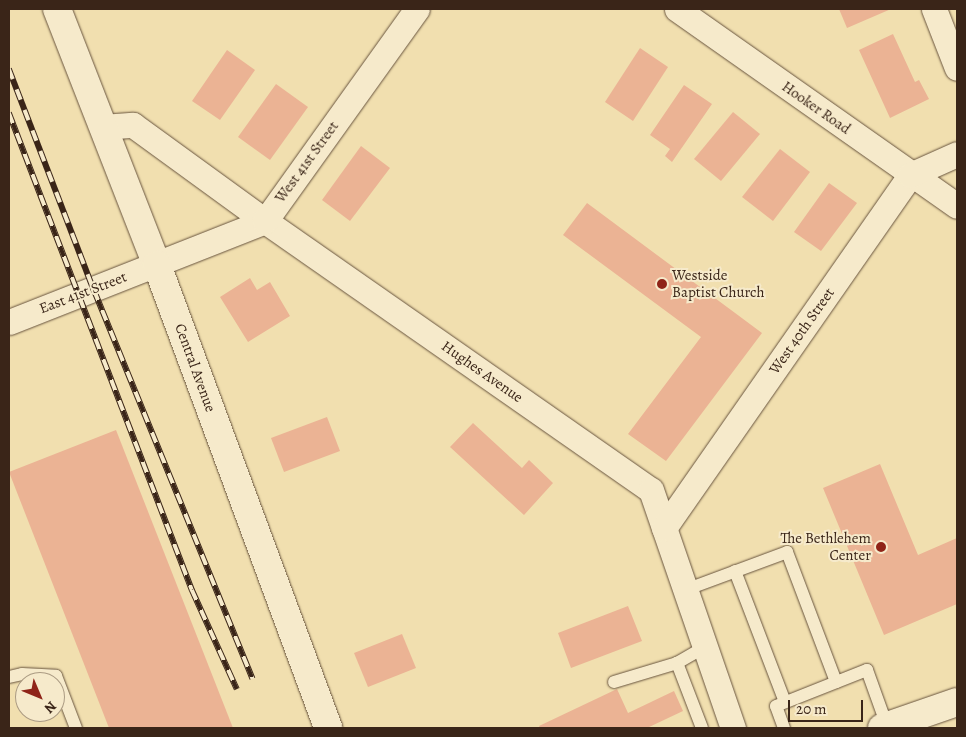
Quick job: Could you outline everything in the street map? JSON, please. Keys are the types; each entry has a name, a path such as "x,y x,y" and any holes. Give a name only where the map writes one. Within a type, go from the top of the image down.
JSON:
{"street":[{"name":"Central Avenue","path":"57,9 157,265 328,728"},
{"name":"West 41st Street","path":"265,221 417,9"},
{"name":"Hooker Road","path":"676,9 910,175 957,206"},
{"path":"934,9 957,68"},
{"name":"Hughes Avenue","path":"102,127 133,125 265,221 651,490 732,728"},
{"path":"910,175 957,154"},
{"name":"West 40th Street","path":"664,528 910,175"},
{"path":"157,265 265,221"},
{"name":"East 41st Street","path":"9,322 157,265"},
{"path":"884,727 957,702"}],"lane":[{"path":"685,590 787,552 836,682"},
{"path":"736,571 785,702"},
{"path":"614,682 677,663 704,647"},
{"path":"677,663 702,728"},
{"path":"784,728 776,706 867,670 884,727"},
{"path":"9,677 22,674 56,676 76,728"}],"building":[{"path":"839,9 891,9 847,28"},
{"path":"893,34 915,82 919,80 929,99 890,118 859,50"},
{"path":"640,48 668,67 633,121 605,102"},
{"path":"227,50 255,70 220,120 192,101"},
{"path":"276,84 308,107 270,160 238,137"},
{"path":"684,85 712,104 672,162 665,156 670,149 650,135"},
{"path":"733,112 760,134 721,181 694,159"},
{"path":"361,146 390,168 350,221 322,200"},
{"path":"780,149 810,172 773,221 742,197"},
{"path":"829,183 857,203 821,251 794,232"},
{"name":"Westside Baptist Church","path":"587,203 762,333 666,461 628,434 701,337 563,235"},
{"path":"250,278 257,290 270,282 290,316 248,342 220,297"},
{"path":"327,417 340,451 284,472 271,438"},
{"path":"473,423 522,468 529,460 553,483 524,515 450,447"},
{"path":"116,430 233,728 109,728 9,472"},
{"name":"The Bethlehem Center","path":"880,464 918,555 957,538 957,604 884,635 823,488"},
{"path":"628,606 642,641 571,668 558,633"},
{"path":"402,634 416,668 368,687 354,653"},
{"path":"617,689 628,713 674,691 683,711 647,728 540,728 539,726"}],"railway":[{"path":"9,69 94,290 253,679"},
{"path":"9,113 192,590 237,689"}],"place":[{"name":"Westside Baptist Church","path":"662,284"},
{"name":"The Bethlehem Center","path":"881,547"}]}
